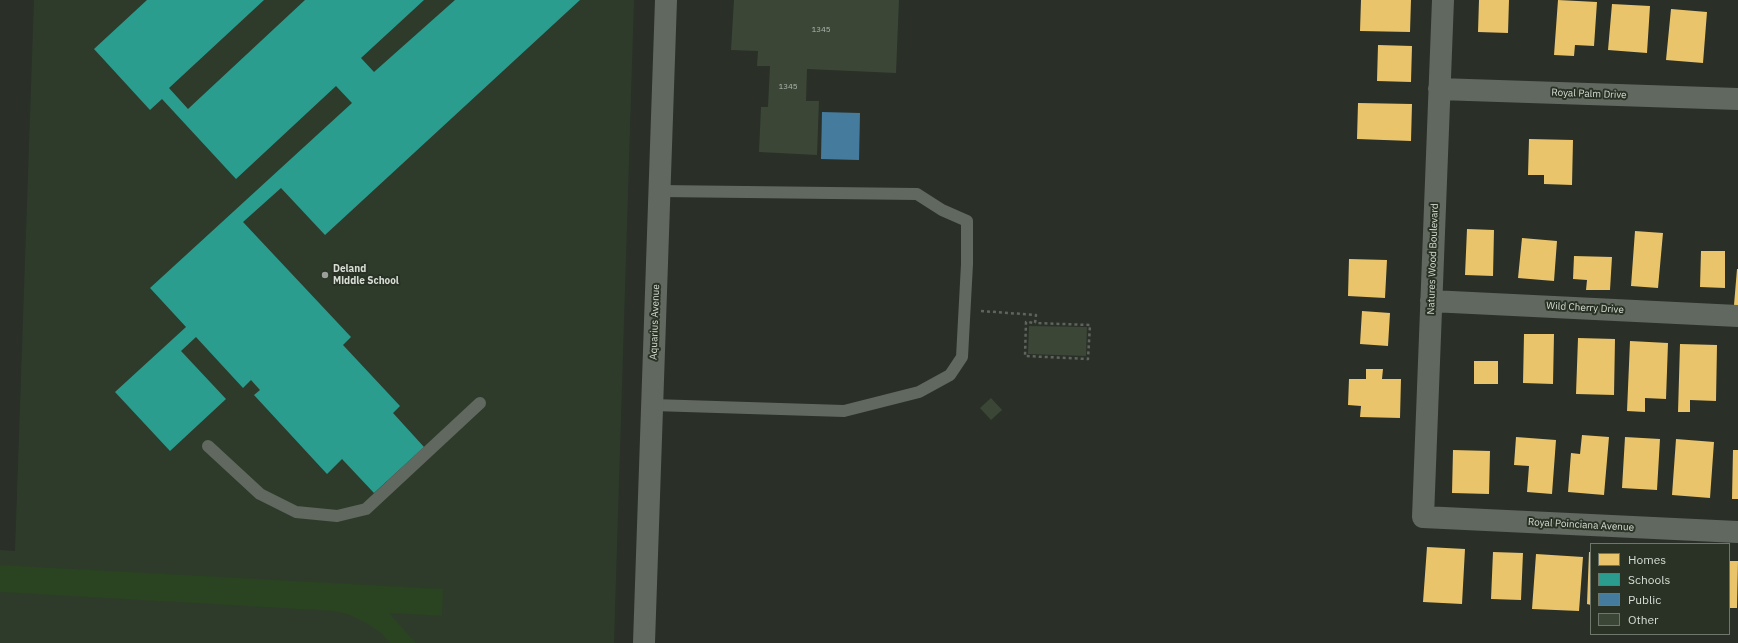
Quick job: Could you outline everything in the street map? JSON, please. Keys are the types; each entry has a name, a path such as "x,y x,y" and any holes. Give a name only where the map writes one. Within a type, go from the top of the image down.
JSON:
{"street":[{"name":"Aquarius Avenue","path":"644,643 666,0"},
{"name":"Natures Wood Boulevard","path":"1423,517 1443,0"},
{"name":"Royal Palm Drive","path":"1440,89 1738,99"},
{"name":"Wild Cherry Drive","path":"1432,301 1738,316"},
{"name":"Royal Poinciana Avenue","path":"1423,517 1738,532"}],"lane":[{"path":"653,405 844,411 919,392 950,376 962,357 967,221 942,210 917,194 660,191"},
{"path":"208,446 260,494 296,512 338,516 366,509 480,403"}],"path":[{"path":"964,310 1036,315 1036,323"},
{"path":"1026,322 1036,323 1090,325 1088,359 1025,356 1026,322"}],"shaded area":[{"name":"Deland Middle School","path":"34,0 634,0 614,643 0,643 0,550 15,551"}],"green space":[{"path":"0,565 443,589 442,616 389,613 416,643 390,643 381,633 366,623 350,615 333,611 0,592"}],"building: Homes":[{"path":"1361,0 1411,0 1410,32 1360,31"},
{"path":"1479,0 1509,0 1508,33 1478,32"},
{"path":"1558,0 1597,2 1594,46 1575,45 1574,56 1554,55"},
{"path":"1612,4 1650,6 1647,53 1608,50"},
{"path":"1671,9 1707,12 1703,63 1666,60"},
{"path":"1378,45 1412,46 1411,82 1377,81"},
{"path":"1358,103 1412,104 1411,141 1357,139"},
{"path":"1529,139 1573,140 1572,185 1544,184 1544,175 1528,175"},
{"path":"1467,229 1494,230 1493,276 1465,275"},
{"path":"1635,231 1663,233 1658,288 1631,286"},
{"path":"1522,238 1557,241 1554,281 1518,278"},
{"path":"1701,251 1725,251 1725,288 1700,287"},
{"path":"1574,256 1612,257 1610,290 1586,290 1587,280 1573,279"},
{"path":"1349,259 1387,260 1385,298 1348,296"},
{"path":"1737,269 1738,305 1734,305"},
{"path":"1362,311 1390,313 1388,346 1360,344"},
{"path":"1524,334 1554,334 1553,384 1523,383"},
{"path":"1578,338 1615,339 1614,395 1576,394"},
{"path":"1630,341 1668,343 1666,399 1645,398 1645,412 1627,411"},
{"path":"1680,344 1717,345 1716,401 1690,400 1690,412 1678,412"},
{"path":"1474,361 1498,361 1498,384 1474,384"},
{"path":"1366,369 1383,369 1382,379 1401,379 1400,418 1360,417 1361,406 1348,405 1349,379 1366,379"},
{"path":"1582,435 1609,437 1604,495 1568,492 1571,453 1580,454"},
{"path":"1516,437 1556,440 1552,494 1527,492 1529,466 1514,465"},
{"path":"1625,437 1660,439 1657,490 1622,488"},
{"path":"1676,439 1714,442 1710,498 1672,495"},
{"path":"1453,450 1490,451 1489,494 1452,493"},
{"path":"1733,450 1738,450 1738,499 1732,499"},
{"path":"1427,547 1465,549 1462,604 1423,602"},
{"path":"1493,552 1523,553 1521,600 1491,599"},
{"path":"1589,552 1590,552 1590,605 1587,604"},
{"path":"1536,554 1583,557 1579,611 1532,609"},
{"path":"1730,561 1738,561 1737,608 1730,608"}],"building: Schools":[{"name":"Deland Middle School","path":"147,0 264,0 169,88 188,109 305,0 424,0 361,58 374,72 455,0 580,0 325,235 281,188 243,222 351,337 343,345 400,406 393,413 424,447 374,493 342,459 327,474 254,395 260,390 251,380 243,388 196,337 181,351 226,399 170,451 115,392 186,327 150,288 352,103 336,86 236,179 162,99 150,110 94,49"}],"building: Public":[{"path":"822,112 860,113 859,160 821,159"}],"building: Other":[{"path":"734,0 899,0 896,73 807,69 806,101 819,101 817,155 759,152 761,107 768,107 770,66 757,66 758,51 731,50"},
{"path":"1029,326 1087,327 1086,356 1028,354"},
{"path":"991,398 1002,410 991,420 980,408"}],"place":[{"name":"Deland Middle School","path":"325,275"}]}
